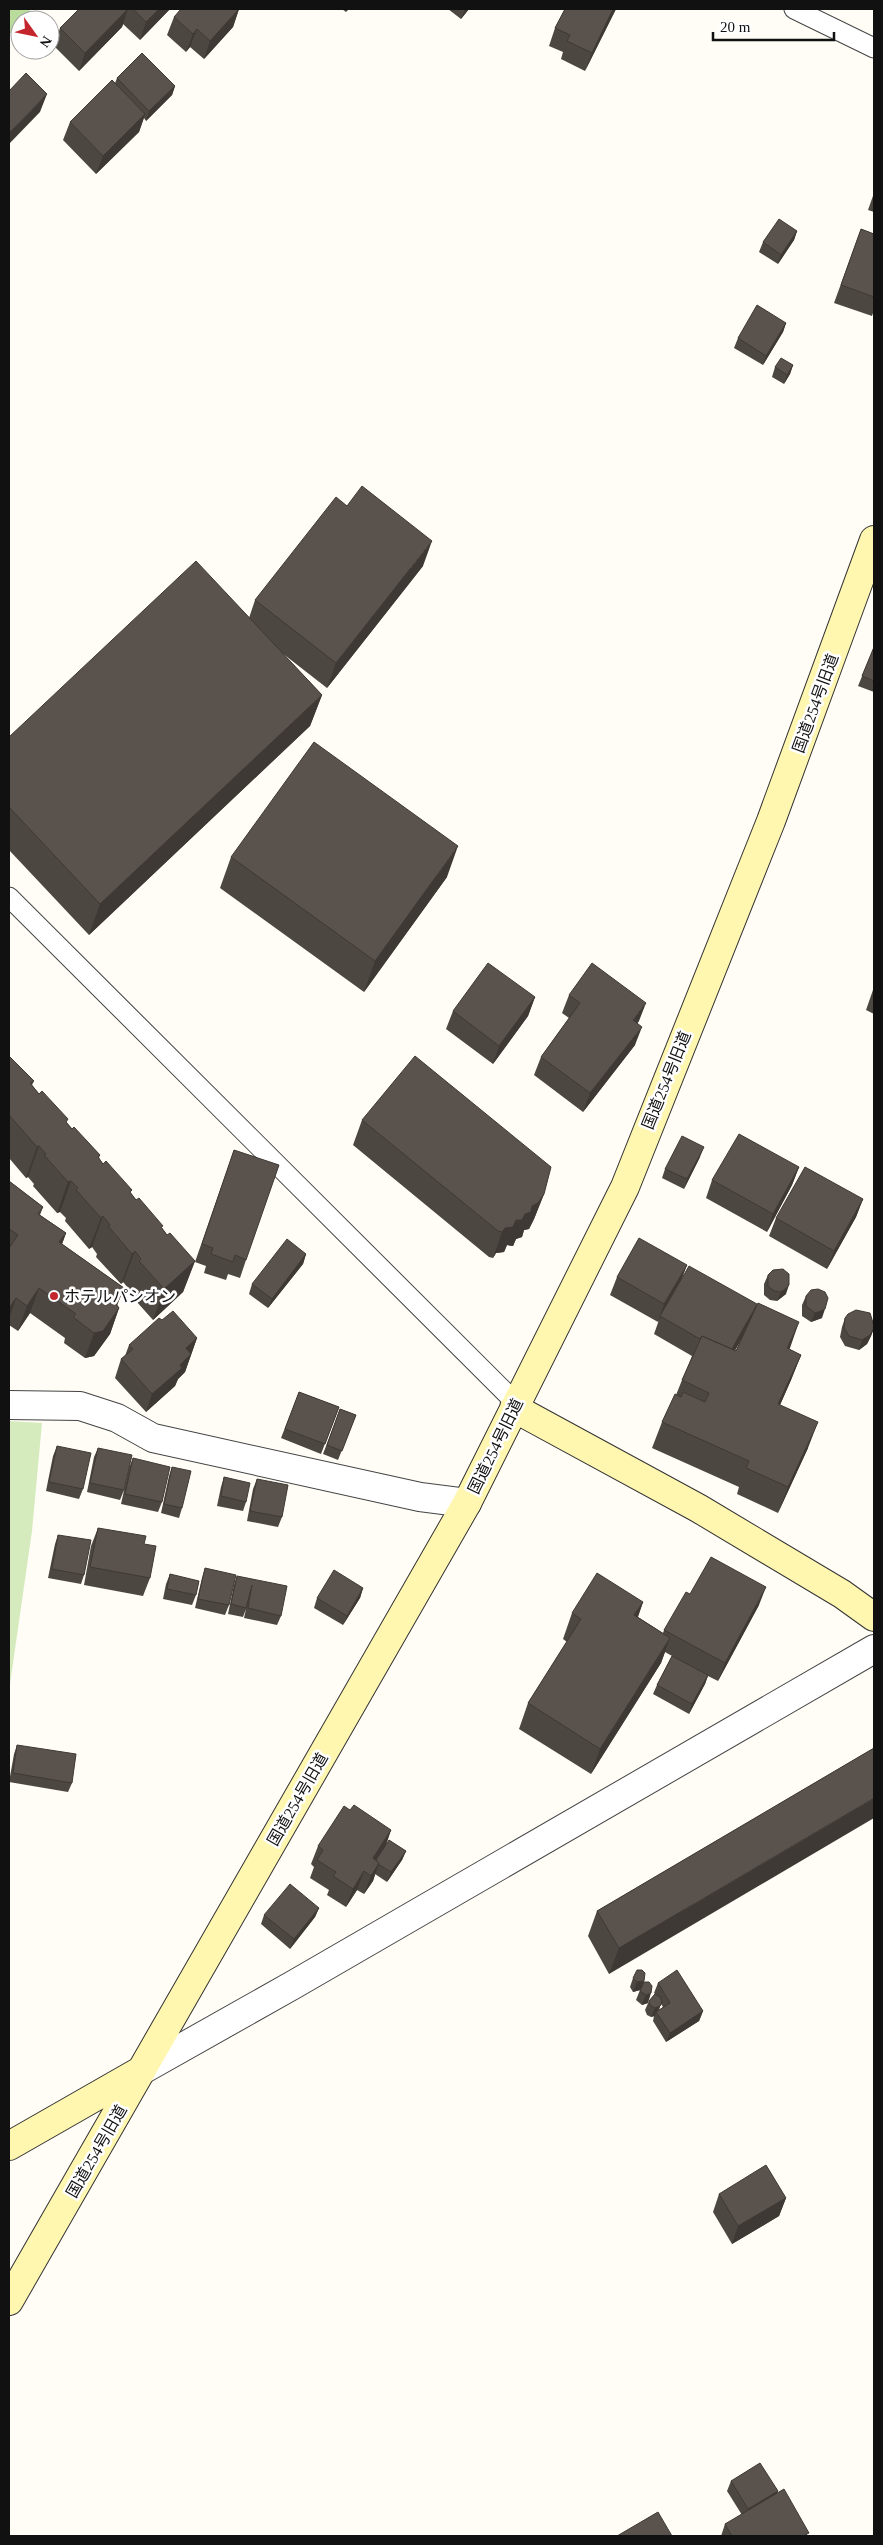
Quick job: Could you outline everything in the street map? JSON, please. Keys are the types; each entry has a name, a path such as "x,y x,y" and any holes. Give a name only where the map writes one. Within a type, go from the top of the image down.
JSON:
{"street":[{"name":"国道254号旧道","path":"9,2301 144,2069 467,1503 625,1187 771,821 874,540"},
{"path":"9,1405 80,1406 117,1418 153,1438 420,1497 467,1503"},
{"path":"515,1406 698,1508 842,1594 874,1617"},
{"path":"9,2146 293,1986 874,1649"}],"lane":[{"path":"794,9 874,48"},
{"path":"9,897 515,1406"}],"green space":[{"path":"9,9 31,9 10,10 9,35"},
{"path":"9,1421 42,1423 32,1531 9,1691"}],"building":[{"path":"79,9 128,9 85,53 60,28"},
{"path":"133,9 159,9 146,22"},
{"path":"181,9 239,9 210,41 197,29 193,34 174,17"},
{"path":"565,9 613,9 592,53 567,41 570,35 555,28"},
{"path":"142,53 175,86 149,111 117,78"},
{"path":"26,73 47,94 9,133 9,91"},
{"path":"112,80 145,114 103,156 70,122"},
{"path":"779,219 797,231 781,255 763,242"},
{"path":"861,229 874,234 874,297 841,285"},
{"path":"757,305 786,323 766,356 738,338"},
{"path":"781,358 793,365 787,375 775,367"},
{"path":"362,486 432,541 336,663 255,600 336,497 347,506"},
{"path":"196,561 322,695 100,904 9,807 9,737"},
{"path":"874,647 874,681 862,676"},
{"path":"314,742 458,846 375,961 231,857"},
{"path":"488,963 535,997 499,1046 453,1011"},
{"path":"592,963 646,1003 633,1020 642,1027 590,1093 541,1057 580,1003 569,995"},
{"path":"9,1056 34,1081 30,1083 39,1094 42,1091 68,1119 66,1122 72,1129 74,1127 100,1155 98,1157 103,1164 106,1161 132,1190 130,1192 136,1200 139,1198 163,1226 161,1227 167,1235 170,1233 195,1261 164,1289 139,1261 141,1259 135,1251 132,1254 108,1226 110,1225 103,1216 101,1218 76,1190 78,1188 71,1181 68,1182 44,1155 46,1154 39,1146 37,1147 9,1115"},
{"path":"415,1056 551,1167 544,1194 538,1203 532,1206 531,1212 525,1214 522,1220 516,1220 513,1227 505,1228 502,1232 498,1231 362,1120"},
{"path":"739,1134 799,1167 773,1214 712,1180"},
{"path":"682,1136 704,1147 687,1179 665,1169"},
{"path":"234,1150 279,1165 246,1260 235,1255 233,1262 211,1254 213,1248 202,1244"},
{"path":"805,1167 863,1199 834,1251 776,1218"},
{"path":"9,1181 43,1207 38,1214 66,1233 59,1242 124,1288 114,1301 119,1308 103,1331 94,1333 73,1317 76,1314 39,1288 27,1306 16,1298 9,1306 9,1248 18,1235 9,1229"},
{"path":"639,1238 687,1265 664,1304 617,1277"},
{"path":"287,1239 306,1254 272,1299 252,1284"},
{"path":"689,1266 757,1304 732,1349 702,1336 700,1339 660,1316"},
{"path":"783,1269 789,1274 789,1285 781,1292 774,1291 768,1286 768,1275 773,1270"},
{"path":"818,1289 825,1292 828,1298 825,1309 815,1313 806,1306 806,1296 811,1290"},
{"path":"758,1303 799,1322 787,1348 801,1355 778,1404 818,1422 788,1487 746,1468 749,1461 662,1422 675,1394 681,1397 683,1392 705,1402 709,1393 682,1380 702,1336 736,1351"},
{"path":"856,1310 870,1313 874,1326 870,1335 862,1340 849,1336 844,1328 845,1318"},
{"path":"173,1311 197,1338 186,1348 191,1354 180,1365 182,1368 152,1394 121,1359 133,1349 129,1345 159,1318 162,1320"},
{"path":"299,1392 339,1407 325,1444 285,1429"},
{"path":"340,1409 356,1415 342,1451 327,1445"},
{"path":"57,1446 91,1453 83,1489 49,1482"},
{"path":"98,1448 132,1455 124,1490 90,1483"},
{"path":"133,1458 170,1467 162,1502 125,1494"},
{"path":"172,1467 191,1471 182,1508 164,1504"},
{"path":"224,1477 250,1483 246,1502 221,1496"},
{"path":"257,1479 288,1485 282,1517 250,1511"},
{"path":"98,1528 146,1536 144,1544 156,1546 150,1578 90,1567"},
{"path":"58,1535 91,1540 84,1575 52,1569"},
{"path":"711,1557 766,1587 725,1663 664,1630 686,1592 690,1594"},
{"path":"205,1568 236,1575 229,1605 198,1599"},
{"path":"334,1570 363,1588 347,1616 317,1598"},
{"path":"597,1573 643,1602 634,1615 670,1638 600,1749 528,1703 581,1619 572,1613"},
{"path":"170,1574 199,1581 196,1595 167,1589"},
{"path":"237,1576 287,1586 281,1616 248,1608 252,1585 246,1608 231,1604"},
{"path":"672,1656 708,1675 692,1704 657,1685"},
{"path":"17,1745 76,1754 72,1783 13,1773"},
{"path":"874,1748 874,1798 619,1948 597,1911"},
{"path":"354,1805 391,1830 373,1858 379,1863 371,1876 364,1871 353,1889 333,1876 336,1872 317,1860 323,1850 318,1846 344,1806 350,1810"},
{"path":"389,1840 406,1851 391,1872 378,1864 376,1860"},
{"path":"290,1884 319,1908 294,1939 264,1915"},
{"path":"637,1970 642,1970 645,1973 644,1981 637,1982 633,1978"},
{"path":"677,1970 703,2011 670,2033 656,2012 670,2003 658,1983"},
{"path":"644,1982 649,1982 652,1986 651,1993 646,1995 640,1991"},
{"path":"655,1994 662,2001 660,2006 655,2008 650,2005 649,2001"},
{"path":"766,2165 786,2198 738,2226 719,2194"},
{"path":"760,2463 778,2491 748,2509 731,2481"},
{"path":"784,2489 809,2533 803,2536 732,2536 725,2524"},
{"path":"658,2512 672,2536 617,2536"}],"place":[{"name":"ホテルパシオン","path":"54,1296"}]}
